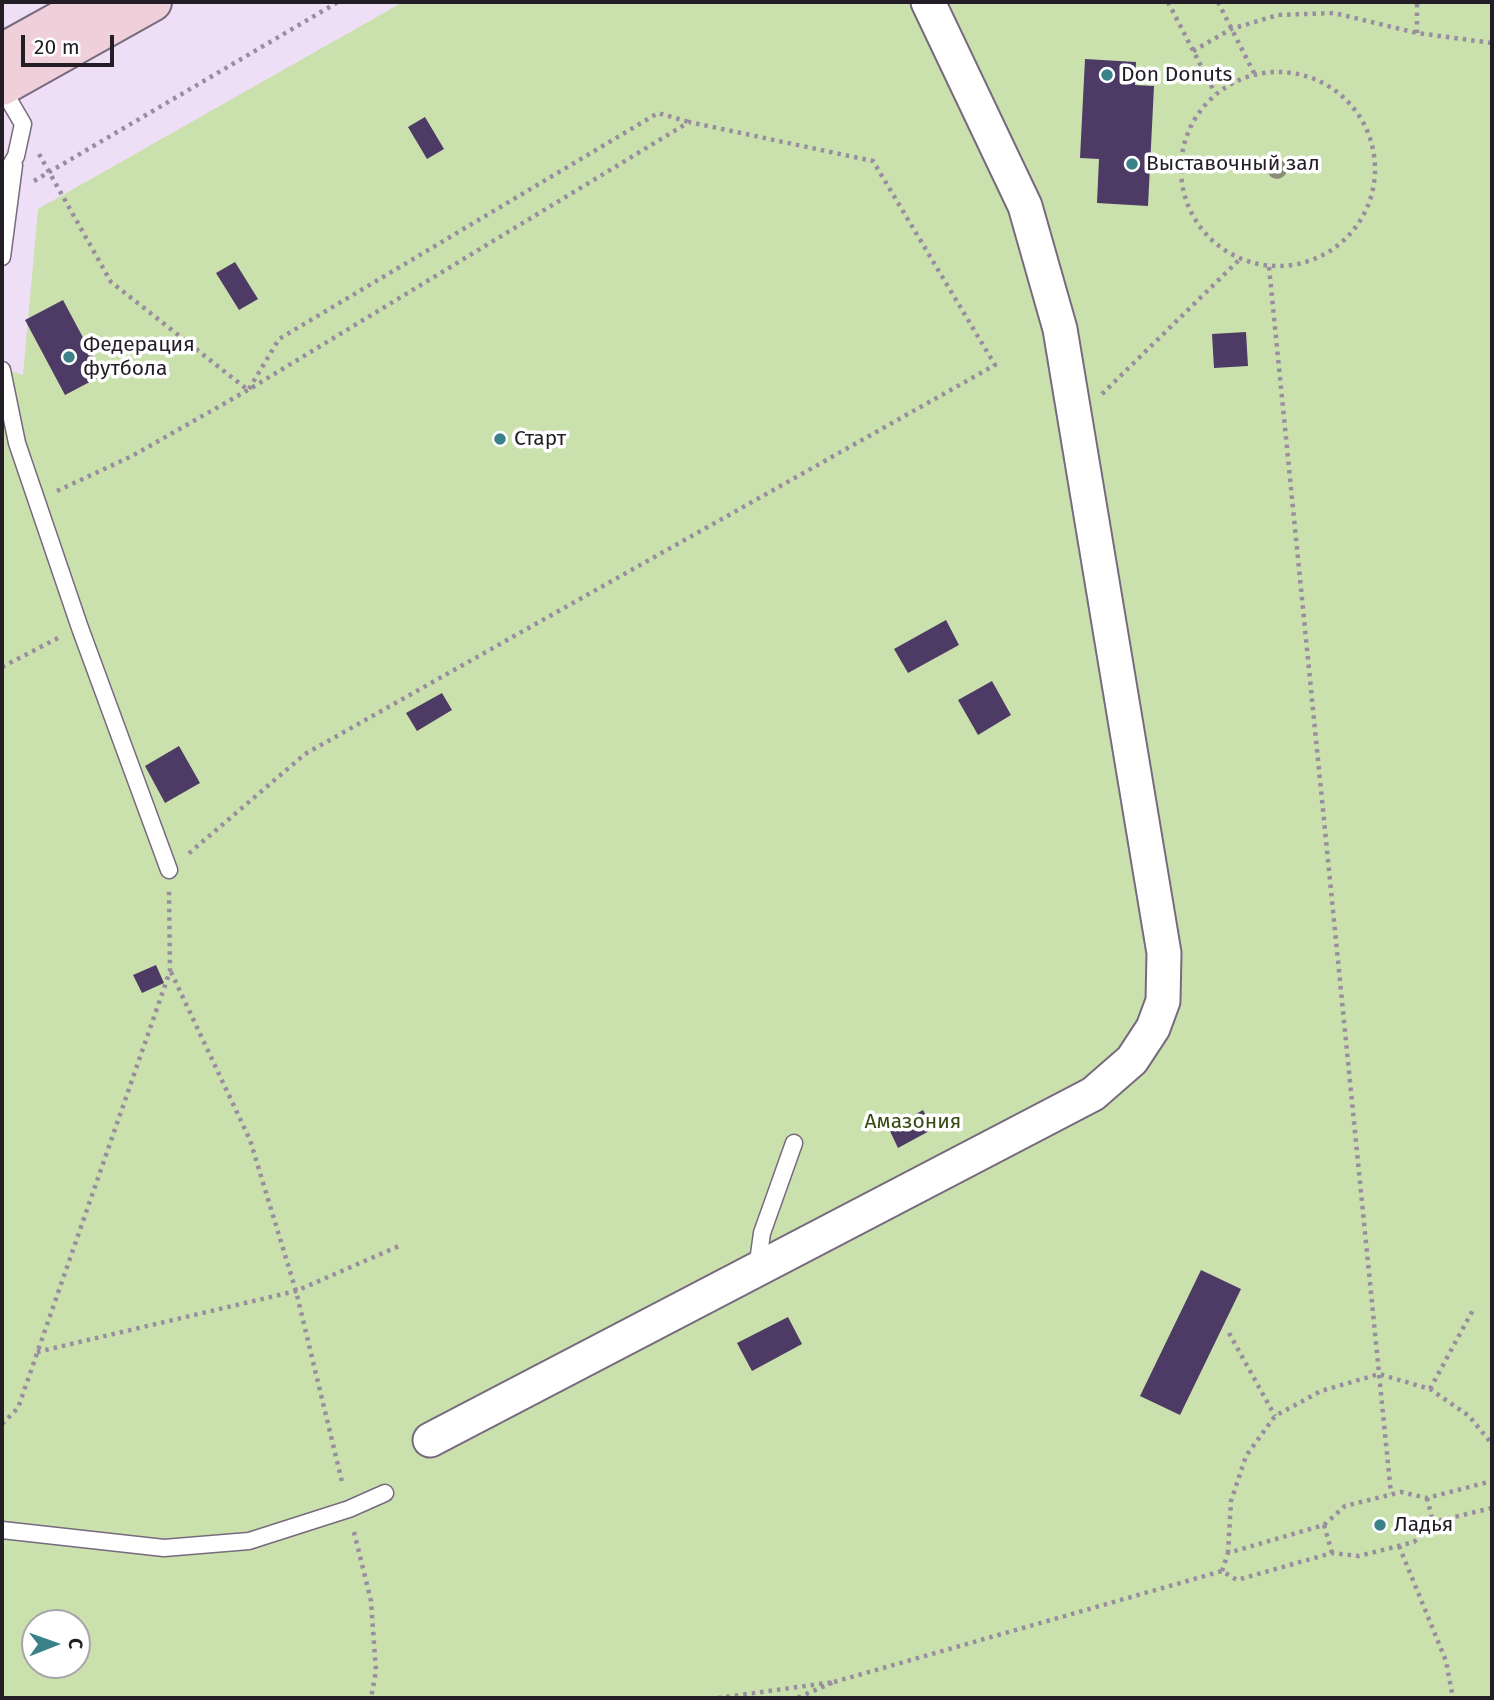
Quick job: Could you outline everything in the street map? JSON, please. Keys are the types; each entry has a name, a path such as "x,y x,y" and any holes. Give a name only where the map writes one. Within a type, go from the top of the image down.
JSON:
{"main road":[{"path":"2,53 94,2"},
{"path":"2,87 152,2"}],"street":[{"path":"430,1440 1093,1094 1132,1060 1153,1028 1163,1001 1164,953 1060,329 1025,206 928,2"}],"lane":[{"path":"2,87 23,124 2,257"},
{"path":"2,180 16,156"},
{"path":"2,370 17,443 36,500 79,628 169,870"},
{"path":"757,1269 762,1233 794,1143"},
{"path":"2,1530 164,1548 249,1541 349,1509 385,1493"}],"path":[{"path":"248,390 111,282 49,172 338,2"},
{"path":"1168,2 1215,93"},
{"path":"1218,2 1254,74"},
{"path":"1417,2 1417,33"},
{"path":"1193,51 1231,29 1278,15 1334,13 1417,33 1492,43"},
{"path":"1297,72 1332,86 1356,109 1372,141 1376,176 1361,222 1339,246 1312,261 1269,267 1239,260 1211,241 1192,216 1180,183 1181,149 1194,116 1215,93 1254,74 1297,72"},
{"path":"2,1424 18,1408 170,971 169,870 305,754 995,365 873,160 689,122 658,113 279,339 248,390"},
{"path":"36,500 132,456 248,390 689,122"},
{"path":"1075,420 1239,260"},
{"path":"1269,267 1391,1494"},
{"path":"2,667 79,628"},
{"path":"170,971 250,1140 296,1291 371,1601 376,1671 371,1698"},
{"path":"37,1352 296,1291 399,1246"},
{"path":"1430,1389 1474,1308"},
{"path":"1229,1333 1275,1416"},
{"path":"1222,1571 1228,1553 1231,1501 1246,1456 1275,1416 1321,1391 1379,1374 1430,1389 1469,1416 1492,1444"},
{"path":"1228,1553 1324,1525 1345,1506 1401,1492 1427,1498 1492,1481"},
{"path":"1427,1498 1433,1522"},
{"path":"797,1698 834,1682 1222,1571 1237,1580 1332,1553 1359,1556 1414,1542 1433,1522 1492,1508"},
{"path":"1324,1525 1332,1553"},
{"path":"1399,1546 1446,1661 1453,1698"},
{"path":"718,1698 834,1682"}],"green space":[{"name":"Амазония","path":"403,2 1492,2 1492,1698 2,1698 2,368 23,375 38,209"}],"building":[{"path":"1085,59 1136,62 1135,85 1154,86 1148,206 1097,203 1099,159 1080,158"},
{"path":"425,117 444,149 427,159 408,127"},
{"path":"235,262 258,299 239,310 216,273"},
{"path":"63,300 103,375 65,395 25,320"},
{"path":"1246,332 1248,366 1214,368 1212,334"},
{"path":"946,620 959,645 908,673 894,649"},
{"path":"992,681 1011,715 978,735 958,700"},
{"path":"442,693 452,710 417,731 406,713"},
{"path":"179,746 200,783 165,803 145,766"},
{"path":"156,965 164,983 142,993 133,975"},
{"path":"923,1110 933,1129 898,1148 889,1129"},
{"path":"1201,1270 1241,1289 1180,1415 1140,1396"},
{"path":"788,1317 802,1344 752,1371 737,1343"}],"place":[{"name":"Don Donuts","path":"1107,75"},
{"name":"Выставочный зал","path":"1132,164"},
{"name":"Федерация футбола","path":"69,357"},
{"name":"Старт","path":"500,439"},
{"name":"Ладья","path":"1380,1525"}]}
